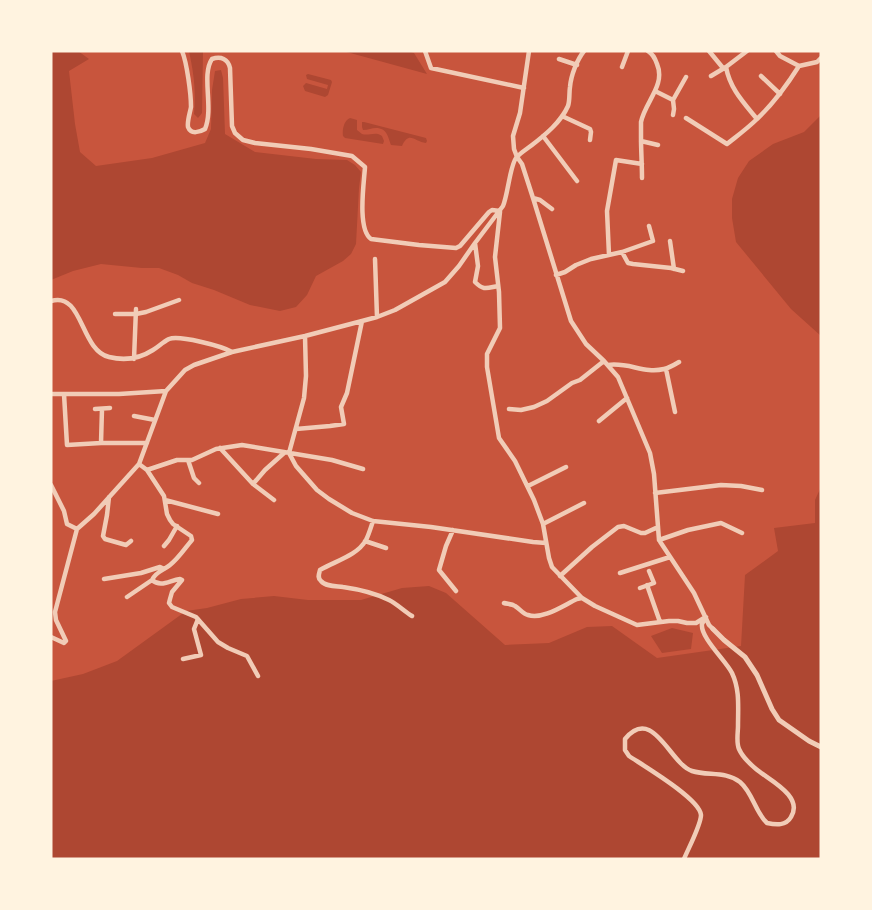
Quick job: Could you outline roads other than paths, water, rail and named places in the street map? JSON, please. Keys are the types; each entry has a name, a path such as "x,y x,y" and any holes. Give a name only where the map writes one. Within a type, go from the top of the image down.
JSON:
{"street":[{"path":"182,51 186,59 191,106 188,126 191,131 196,132 205,129 209,117 208,68 214,58 223,58 229,62 230,68 232,126 235,133 243,140 352,156 365,167 363,223 364,230 371,239 456,248 460,246 489,212 492,210 500,211"},
{"path":"425,51 431,68 524,88"},
{"path":"529,51 520,113 513,136 514,149 522,164 571,321 586,344 604,360 618,377 650,453 654,474 659,540 694,593 713,629 745,657 757,675 779,720 821,747"},
{"path":"51,637 64,643 66,642 56,620 55,612 77,529 94,514 139,464 166,391 185,370 232,352 305,336 377,317 395,310 445,282 500,211 506,199 513,164 517,157 543,136 562,116 568,105 570,84 580,56 584,51"},
{"path":"622,67 628,51"},
{"path":"642,178 641,123 660,78 656,60 648,51"},
{"path":"709,51 724,68 737,95 757,119"},
{"path":"711,76 747,51"},
{"path":"776,51 780,56 798,66 817,62 821,58"},
{"path":"560,60 577,65"},
{"path":"686,118 727,144 757,119 780,94 798,66"},
{"path":"762,76 780,94"},
{"path":"673,115 672,100 686,77"},
{"path":"655,91 672,100"},
{"path":"562,116 590,129 592,132 590,140"},
{"path":"543,136 577,181"},
{"path":"641,141 658,144"},
{"path":"609,255 607,211 616,160 642,164"},
{"path":"533,198 540,200 552,209"},
{"path":"500,211 495,257 500,328 487,354 487,367 499,438 515,461 528,486 543,524 552,567 582,598 595,606 637,624 678,621 688,624 696,623 706,618"},
{"path":"556,275 591,259 622,252 653,241 649,226"},
{"path":"670,242 674,269"},
{"path":"475,243 478,266 475,282 484,289 498,286"},
{"path":"622,252 628,262 633,264 683,271"},
{"path":"376,259 377,317"},
{"path":"115,314 146,312 179,300"},
{"path":"51,301 67,301 77,314 97,351 111,358 134,359 141,357 170,339 181,338 225,348 232,352"},
{"path":"134,359 136,312"},
{"path":"296,428 344,424 341,407 347,393 362,321"},
{"path":"253,484 265,470 286,453 296,428 304,398 306,376 305,336"},
{"path":"509,410 534,407 547,401 580,380 604,360"},
{"path":"608,365 627,365 649,371 666,369 679,362"},
{"path":"666,369 675,412"},
{"path":"51,394 119,394 166,391"},
{"path":"64,394 67,445 147,443"},
{"path":"599,421 627,398"},
{"path":"95,409 110,408"},
{"path":"101,443 102,409"},
{"path":"134,416 155,420"},
{"path":"147,470 177,460 192,460 220,448 242,445 332,460 363,469"},
{"path":"220,448 253,484 274,500"},
{"path":"286,453 317,490 352,513 374,521 546,543"},
{"path":"188,460 194,478 199,483"},
{"path":"128,597 177,559 192,540 191,536 173,524 167,514 164,496 147,470 139,464"},
{"path":"528,486 566,467"},
{"path":"51,484 64,511 67,524 77,529"},
{"path":"655,493 721,485 762,490"},
{"path":"109,497 103,536 105,539 126,545 131,541"},
{"path":"165,500 218,514"},
{"path":"543,524 584,503"},
{"path":"374,521 361,546 348,557 320,570 318,573 320,580 331,586 353,589 388,600 412,616"},
{"path":"659,540 688,530 721,523 742,532"},
{"path":"164,546 177,526"},
{"path":"560,576 592,547 618,527 624,526 645,533 658,527"},
{"path":"453,530 446,546 440,570 456,592"},
{"path":"365,541 386,548"},
{"path":"620,573 670,556"},
{"path":"104,579 140,573 160,567 164,569"},
{"path":"640,588 654,583 649,571"},
{"path":"152,580 156,584 182,580 172,592 169,603 172,607 192,614 218,642 247,656 258,676"},
{"path":"647,586 660,622"},
{"path":"504,603 514,606 529,616 536,616 547,614 582,598"},
{"path":"684,859 701,817 700,811 693,802 674,786 629,756 625,750 626,739 635,730 643,728 653,732 684,768 693,772 727,776 737,780 744,787 767,823 780,825 786,823 793,814 794,808 789,794 756,769 739,748 736,684 731,670 711,646 702,627 702,622 706,618"},
{"path":"183,659 201,655 194,629 198,619"}]}
